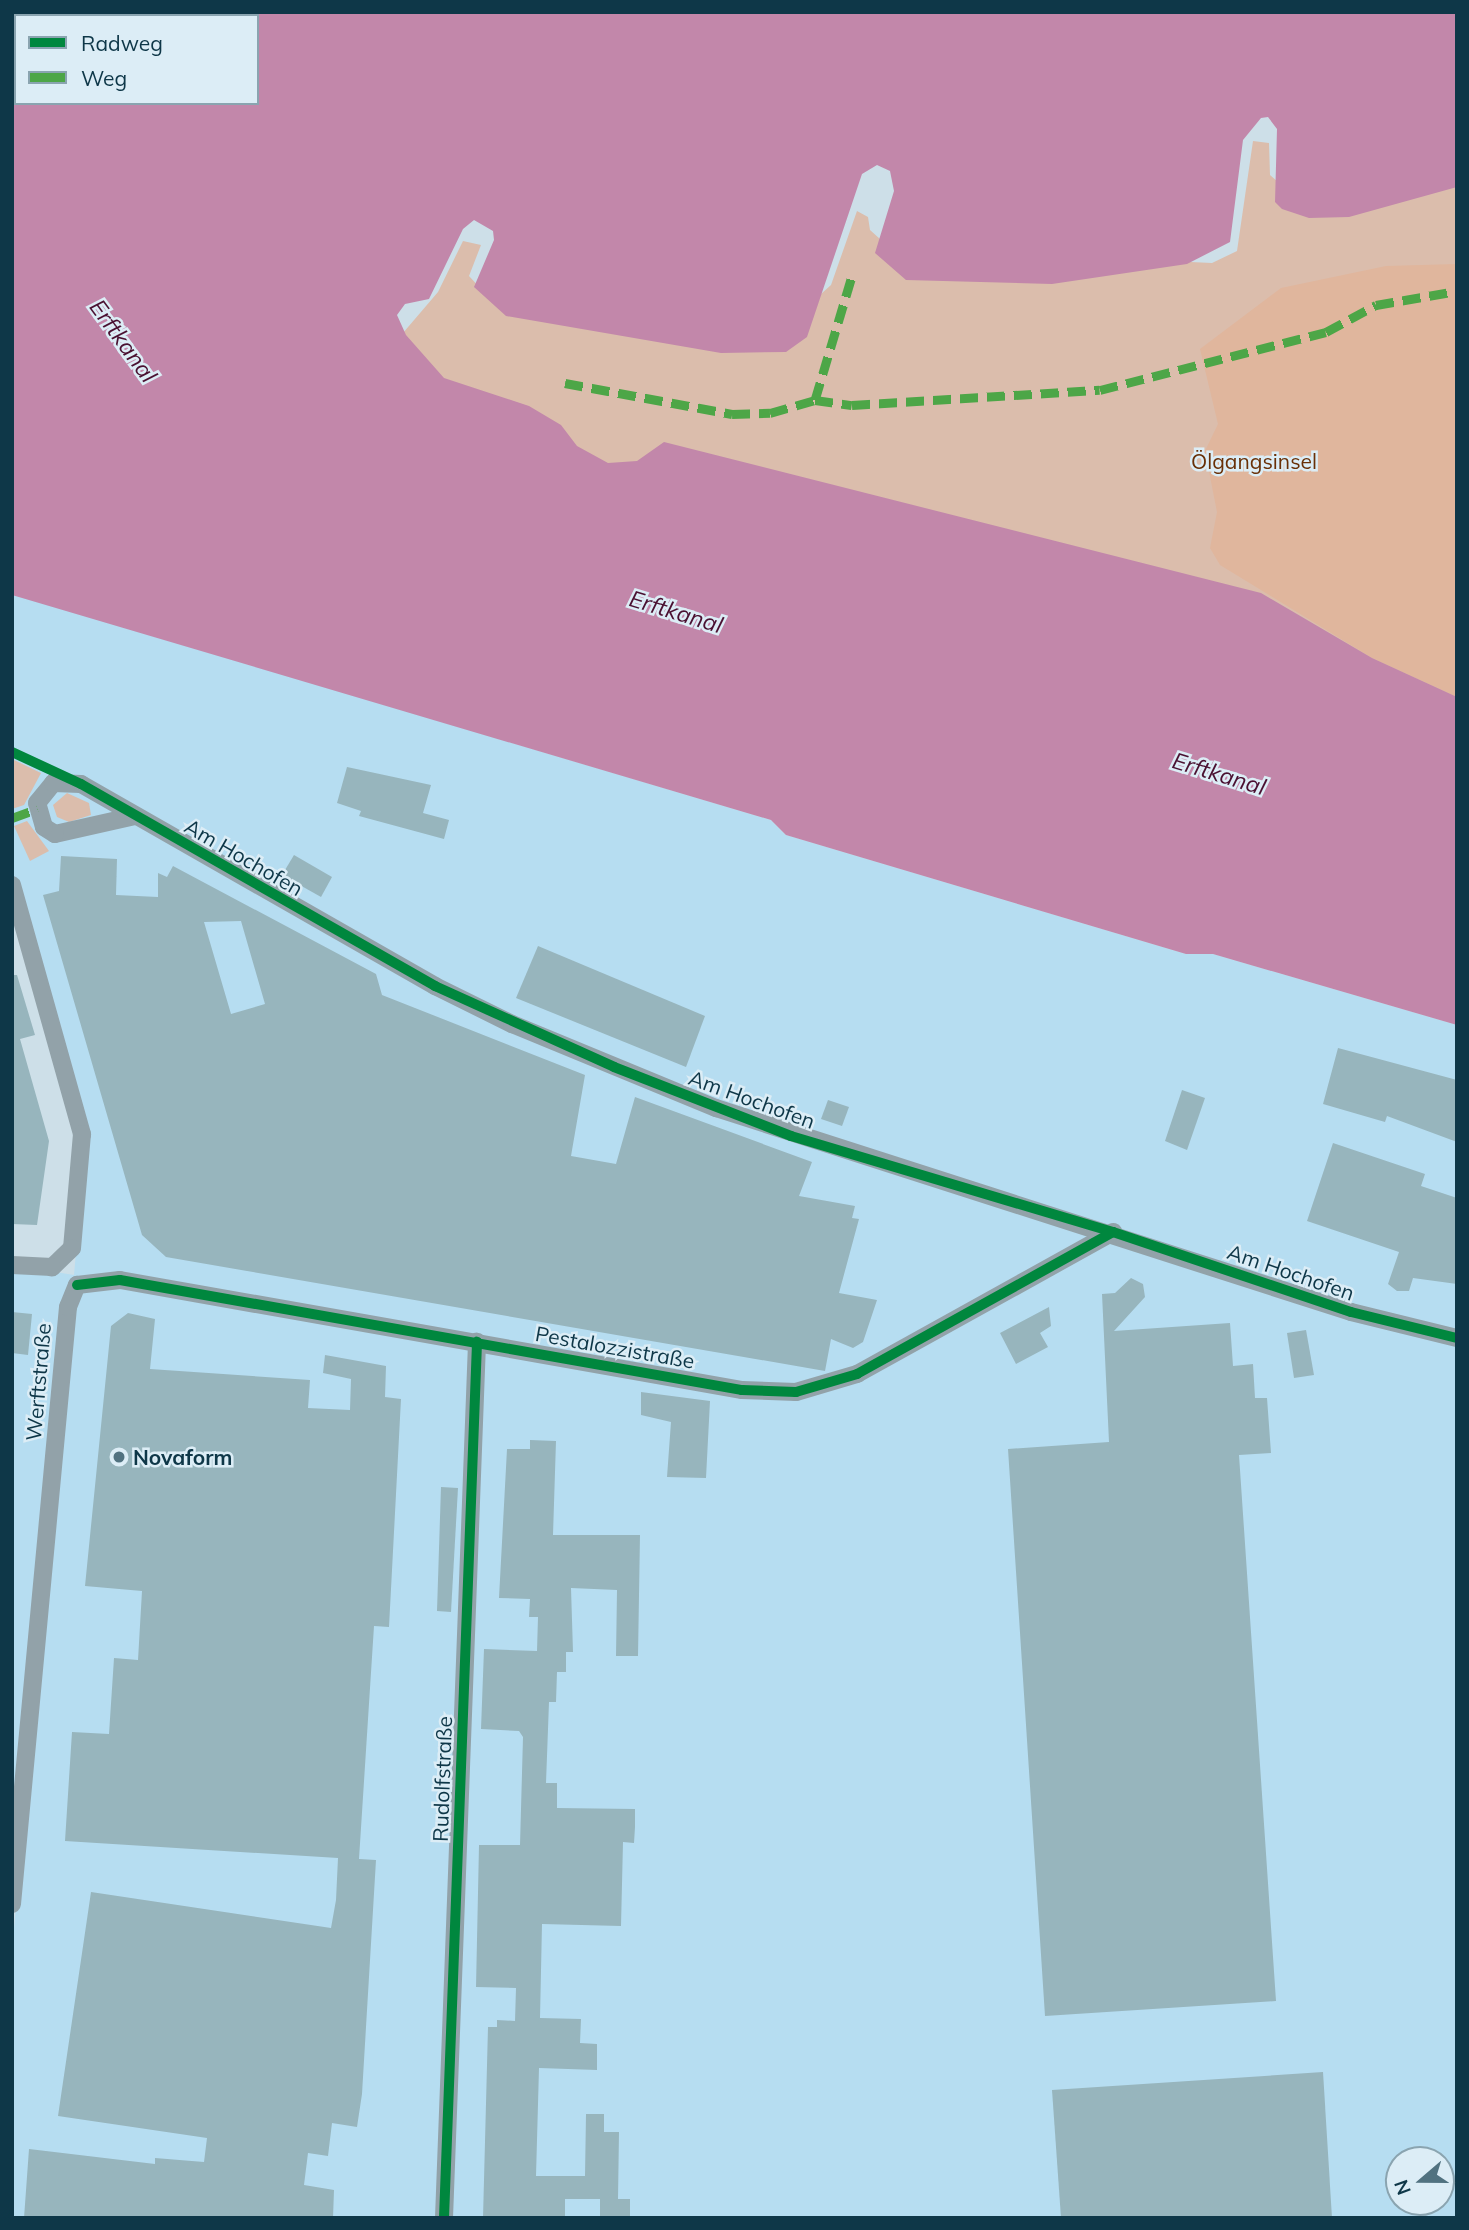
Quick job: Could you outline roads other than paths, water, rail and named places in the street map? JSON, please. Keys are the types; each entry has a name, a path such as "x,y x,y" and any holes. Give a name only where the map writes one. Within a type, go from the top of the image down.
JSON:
{"street":[{"name":"Am Hochofen","path":"135,816 55,834 44,827 37,803 43,789 67,780 135,816 512,1024 791,1136 1113,1232 1352,1312 1457,1338"},
{"path":"12,885 82,1134 72,1248 61,1263 38,1270 12,1265"},
{"name":"Pestalozzistraße","path":"77,1285 120,1280 743,1390 822,1387 857,1374 1113,1232"},
{"path":"61,1263 77,1285"},
{"name":"Werftstraße","path":"12,1904 68,1307 77,1285"},
{"name":"Rudolfstraße","path":"444,2218 477,1342"}],"water":[{"name":"Erftkanal","path":"12,12 1457,12 1457,187 1349,217 1309,218 1282,209 1275,202 1277,129 1268,117 1261,118 1243,140 1230,242 1187,264 1052,284 906,280 875,253 894,191 890,171 877,165 862,174 807,337 786,352 721,353 506,316 474,287 494,240 493,231 474,220 463,229 429,299 405,304 397,315 406,335 444,378 529,406 561,425 577,446 608,463 637,461 664,442 1261,593 1372,658 1457,697 1457,1025 1213,954 1186,954 786,835 771,820 12,595"}],"place":[{"name":"Novaform","path":"119,1457"}],"park label":[{"name":"Ölgangsinsel","path":"1254,461"}]}
